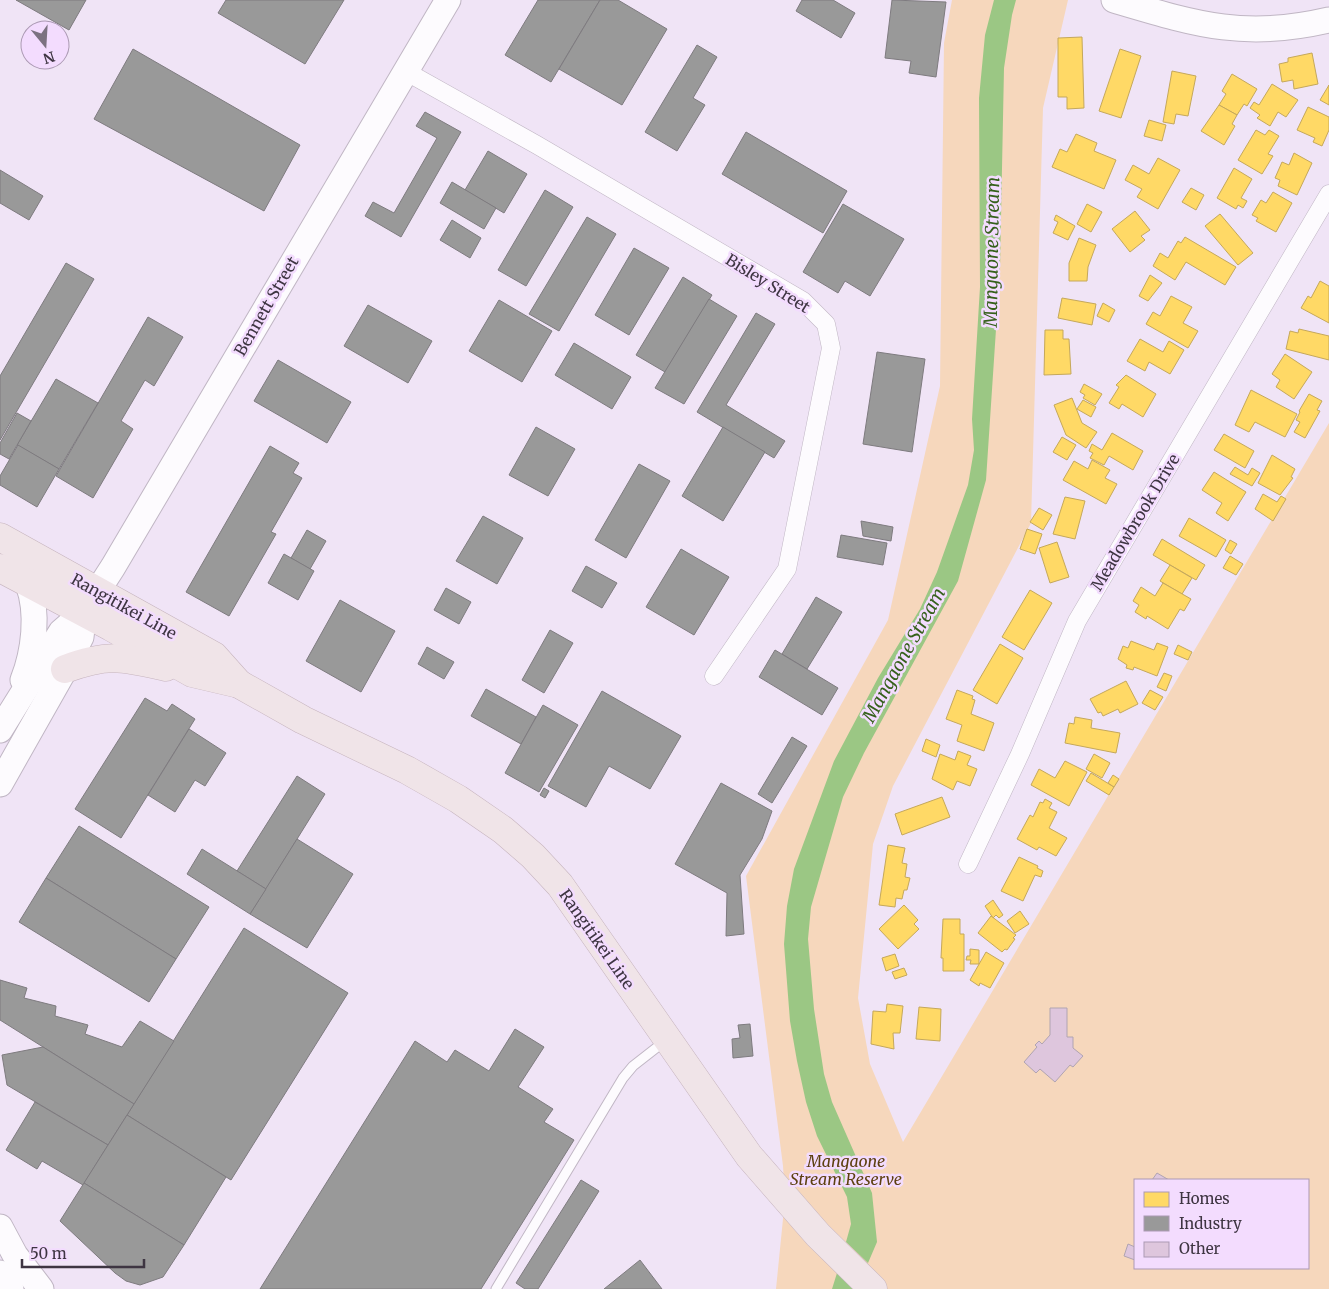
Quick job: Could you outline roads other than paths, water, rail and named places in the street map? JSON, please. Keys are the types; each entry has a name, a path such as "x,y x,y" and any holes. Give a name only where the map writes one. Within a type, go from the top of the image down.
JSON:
{"highway":[{"name":"Rangitikei Line","path":"0,537 192,673 239,684 303,720 407,770 458,799 503,830 533,856 560,885 749,1156 818,1235 872,1288"},
{"name":"Rangitikei Line","path":"0,568 28,584 91,602 214,656 239,684"},
{"path":"65,669 92,659 113,656 192,673"}],"street":[{"name":"Bennett Street","path":"91,602 448,0"},
{"path":"1114,0 1204,26 1238,30 1272,30 1329,20"},
{"name":"Bisley Street","path":"405,71 537,145 803,302 826,324 832,348 787,569 714,676"},
{"name":"Meadowbrook Drive","path":"968,864 1020,754 1077,621 1329,194"},
{"path":"4,722 26,671 34,626 33,598 28,584"},
{"path":"0,784 81,637 91,602"},
{"path":"4,722 61,632 91,602"},
{"path":"0,1227 15,1255 41,1289"},
{"path":"0,1273 11,1289"}],"lane":[{"path":"496,1289 623,1078 633,1066 667,1040"}],"water":[{"name":"Mangaone Stream","path":"994,0 1016,0 1004,68 1000,269 986,480 958,581 864,753 843,797 811,907 808,939 814,1009 824,1074 832,1102 872,1193 877,1242 868,1263 846,1242 851,1224 847,1197 817,1136 806,1102 790,1021 784,944 787,906 794,869 834,761 878,678 920,609 937,572 968,485 974,450 972,419 980,287 979,98 985,35"},
{"path":"837,1273 853,1289 832,1289"}],"park label":[{"name":"Mangaone Stream Reserve","path":"846,1170"}]}
